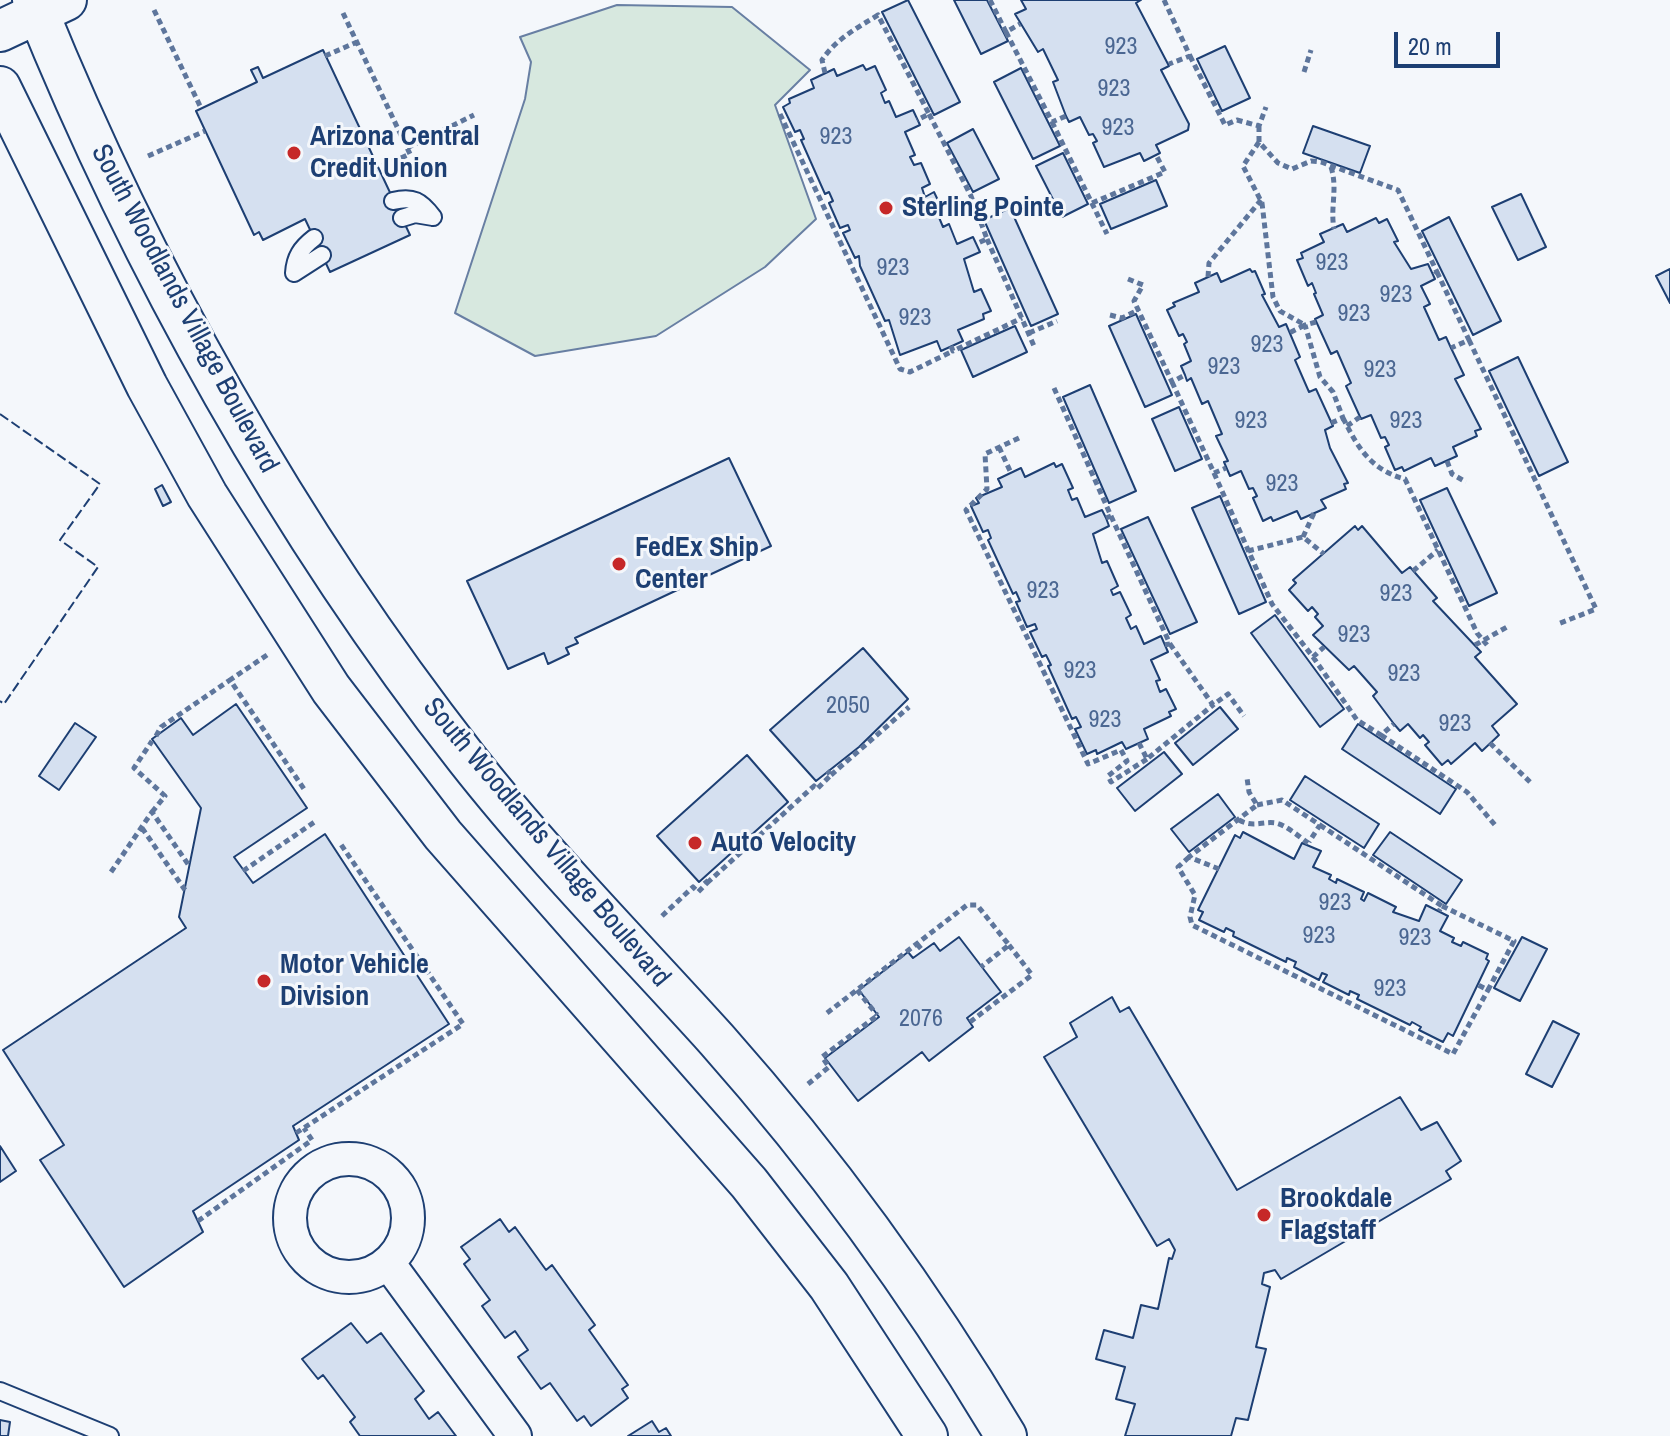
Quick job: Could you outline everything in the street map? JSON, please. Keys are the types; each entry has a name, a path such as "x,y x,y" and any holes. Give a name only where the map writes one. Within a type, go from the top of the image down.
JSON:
{"street":[{"path":"0,31 46,4"},
{"name":"South Woodlands Village Boulevard","path":"46,4 59,66 147,247 286,501 330,570 467,759 718,1041 868,1224 1006,1436"},
{"path":"0,87 147,386 207,495 331,689 443,835 749,1183 829,1286 927,1436"},
{"path":"389,1264 515,1436"}],"lane":[{"path":"393,201 410,197 422,203 433,217 415,214 402,218"},
{"path":"314,238 302,247 295,261 294,273 322,255"},
{"path":"0,1391 110,1436"}],"path":[{"path":"990,0 1107,234"},
{"path":"1164,0 1225,125 1237,120 1259,126"},
{"path":"154,10 201,108"},
{"path":"343,13 410,154 380,167"},
{"path":"825,73 822,60 828,51 850,32 878,15 971,196 1034,346"},
{"path":"1006,32 1020,24"},
{"path":"325,56 357,42"},
{"path":"1304,72 1311,50"},
{"path":"1169,64 1190,56"},
{"path":"1266,107 1259,126 1259,142 1243,166 1261,200 1273,297 1280,311 1305,325 1320,377 1333,392 1347,426 1371,463 1388,474 1405,479 1487,645"},
{"path":"780,114 900,369 910,372 952,348 1022,318"},
{"path":"917,120 929,114"},
{"path":"407,148 474,115"},
{"path":"1052,122 1066,116"},
{"path":"148,156 205,131"},
{"path":"1259,142 1278,163 1292,169 1311,161 1398,190 1596,609 1558,624"},
{"path":"1092,203 1165,172 1156,155"},
{"path":"1331,166 1336,182 1334,229"},
{"path":"1208,277 1209,263 1261,200"},
{"path":"976,244 987,239"},
{"path":"1128,279 1143,285 1134,301 1272,604 1357,720 1467,792 1495,825"},
{"path":"1110,315 1122,318 1139,310"},
{"path":"1029,333 1057,321"},
{"path":"1289,333 1316,322"},
{"path":"1451,348 1469,340"},
{"path":"1172,382 1185,375"},
{"path":"1054,388 1108,517 1167,644 1213,705"},
{"path":"1347,426 1360,417"},
{"path":"1331,423 1343,418"},
{"path":"1019,438 985,454 987,489 966,510 1088,764 1121,750 1127,761 1108,776 1111,782 1147,759 1228,694 1244,716"},
{"path":"999,447 1011,473"},
{"path":"1447,461 1452,474 1466,482"},
{"path":"1214,473 1226,468"},
{"path":"1303,537 1314,513"},
{"path":"1248,551 1303,537"},
{"path":"1303,537 1324,554"},
{"path":"1413,571 1438,550"},
{"path":"1475,645 1482,638 1507,627"},
{"path":"1313,657 1324,647"},
{"path":"111,872 165,796 134,768 161,727 271,652"},
{"path":"230,680 306,792"},
{"path":"662,916 693,887 698,892 705,880 909,707"},
{"path":"1381,735 1394,724"},
{"path":"1139,743 1147,759"},
{"path":"1490,743 1530,782"},
{"path":"1247,778 1249,792 1257,805"},
{"path":"1282,800 1440,909 1514,941 1453,1054 1192,925 1190,917 1195,895 1178,867 1257,805 1282,800"},
{"path":"152,812 190,867"},
{"path":"1239,820 1250,826 1272,822 1284,825 1292,835 1308,844 1320,825"},
{"path":"243,871 316,821"},
{"path":"142,828 185,890"},
{"path":"296,1133 463,1024 340,843"},
{"path":"1189,857 1219,869"},
{"path":"827,1013 967,905 977,905 1032,975 970,1022"},
{"path":"391,938 399,932"},
{"path":"917,944 923,951"},
{"path":"981,967 1009,945"},
{"path":"1478,985 1488,990"},
{"path":"808,1084 829,1067 822,1057 877,1015 861,988"},
{"path":"198,1221 312,1140 304,1128"}],"shaded area":[{"path":"617,5 732,7 810,70 775,105 816,219 765,267 656,336 535,356 455,313 525,99 531,62 520,37"}],"building":[{"path":"908,0 960,102 934,115 882,12"},
{"path":"954,0 987,0 1008,41 981,54"},
{"name":"Sterling Pointe","path":"1021,0 1141,0 1136,3 1169,66 1161,70 1189,124 1188,130 1156,145 1160,153 1144,161 1140,153 1104,167 1093,143 1097,141 1093,134 1089,135 1080,117 1069,122 1053,82 1058,80 1043,49 1038,52 1015,14 1026,9"},
{"path":"1225,46 1250,98 1222,111 1197,59"},
{"name":"Arizona Central Credit Union","path":"323,50 410,235 330,272 305,219 263,240 259,232 254,235 196,111 257,82 251,70 258,67 263,78"},
{"name":"Sterling Pointe","path":"863,65 866,70 875,66 886,90 881,93 885,103 889,101 896,117 913,110 920,125 905,132 915,155 910,157 914,165 921,163 930,184 922,188 925,197 934,192 944,213 938,215 943,227 949,224 957,244 973,237 980,252 964,259 974,292 981,289 991,311 983,314 984,319 958,330 963,341 941,351 937,341 900,355 889,320 885,321 860,266 859,256 855,258 843,233 850,230 848,225 840,228 829,203 833,201 829,192 825,194 801,140 804,139 800,130 795,132 783,107 790,103 789,99 814,88 811,80 834,69 837,76"},
{"path":"1021,68 1060,146 1033,159 994,82"},
{"path":"1313,126 1370,146 1360,173 1303,153"},
{"path":"973,129 999,179 973,192 947,143"},
{"path":"1063,153 1088,204 1062,217 1036,166"},
{"path":"1156,180 1167,206 1111,229 1100,204"},
{"path":"1521,194 1546,247 1518,260 1492,207"},
{"path":"1010,208 1058,314 1031,326 984,220"},
{"path":"1449,217 1501,321 1473,335 1422,231"},
{"path":"1376,218 1379,223 1387,219 1398,241 1394,242 1411,269 1428,264 1435,279 1421,286 1430,304 1424,307 1439,340 1446,337 1464,375 1455,379 1481,429 1475,431 1477,436 1453,447 1457,456 1435,466 1431,458 1404,471 1402,467 1395,470 1385,447 1389,445 1385,437 1381,438 1371,415 1361,419 1346,386 1351,383 1337,351 1331,354 1315,319 1323,315 1312,283 1308,286 1297,260 1303,258 1301,253 1324,242 1320,234 1343,224 1347,232"},
{"path":"1250,269 1255,271 1265,294 1262,295 1279,327 1286,324 1300,357 1295,360 1309,392 1316,389 1333,426 1325,430 1330,448 1348,483 1344,484 1346,489 1321,500 1326,508 1301,519 1297,511 1273,521 1271,517 1263,521 1253,498 1257,496 1253,488 1249,489 1241,471 1230,476 1224,462 1228,461 1216,436 1222,434 1208,401 1202,404 1191,378 1187,381 1181,366 1191,361 1184,344 1187,342 1183,334 1179,336 1167,310 1175,306 1173,303 1199,292 1195,283 1217,273 1221,282"},
{"path":"1670,269 1670,303 1656,276"},
{"path":"1136,314 1172,395 1145,407 1109,326"},
{"path":"1015,326 1027,352 973,377 961,350"},
{"path":"1518,357 1568,462 1539,476 1489,371"},
{"path":"1090,385 1136,491 1109,503 1063,397"},
{"path":"1179,407 1202,459 1175,471 1152,419"},
{"name":"FedEx Ship Center","path":"729,458 771,546 575,638 578,643 566,648 569,654 548,664 544,653 508,669 467,581"},
{"path":"1054,463 1056,467 1062,464 1073,488 1068,490 1072,500 1077,498 1085,517 1102,510 1106,518 1109,526 1093,534 1102,563 1107,561 1118,586 1111,590 1113,595 1120,592 1131,615 1126,618 1131,629 1136,626 1144,644 1161,636 1168,652 1151,660 1160,680 1156,681 1160,692 1166,689 1176,709 1169,712 1171,716 1144,729 1148,739 1126,749 1122,742 1097,754 1096,750 1087,754 1075,729 1081,727 1076,717 1072,719 1048,666 1051,665 1046,655 1042,657 1030,632 1037,629 1035,624 1027,627 1016,602 1020,601 1016,592 1013,594 988,540 991,538 988,530 983,532 971,506 979,503 976,498 1002,487 998,479 1021,468 1025,477"},
{"path":"162,485 171,502 163,506 155,489"},
{"path":"1447,488 1497,593 1469,606 1420,500"},
{"path":"1220,496 1266,602 1239,614 1192,508"},
{"path":"1148,517 1197,622 1170,634 1121,529"},
{"path":"1355,526 1358,530 1362,526 1402,573 1410,567 1437,598 1433,601 1481,652 1475,657 1517,704 1492,726 1499,735 1482,751 1475,743 1451,764 1448,760 1442,765 1425,745 1429,742 1423,735 1420,738 1408,724 1400,731 1373,696 1377,692 1354,666 1349,670 1313,635 1323,626 1315,617 1318,614 1312,607 1308,611 1289,590 1296,583 1293,580"},
{"path":"1275,615 1344,709 1320,727 1251,633"},
{"path":"863,648 908,699 859,747 816,781 770,730"},
{"name":"Motor Vehicle Division","path":"236,704 307,808 234,857 253,883 325,834 449,1024 293,1126 299,1140 193,1211 203,1232 124,1287 40,1160 64,1145 3,1050 186,928 179,917 201,808 152,739 181,718 193,735"},
{"path":"1220,707 1238,729 1193,765 1175,743"},
{"path":"75,723 96,737 59,790 39,776"},
{"path":"1358,724 1456,789 1440,814 1342,749"},
{"path":"1164,752 1182,774 1135,811 1117,788"},
{"path":"747,755 788,802 699,882 657,836"},
{"path":"1305,776 1379,824 1364,848 1290,800"},
{"path":"1218,794 1235,817 1189,852 1171,829"},
{"path":"1243,832 1294,859 1302,843 1321,851 1313,867 1331,875 1329,879 1336,883 1337,879 1364,892 1361,899 1364,901 1368,893 1396,907 1393,912 1419,921 1426,905 1448,916 1440,931 1454,938 1452,942 1461,946 1463,942 1488,954 1486,959 1489,961 1453,1036 1448,1033 1443,1042 1419,1030 1421,1027 1412,1022 1410,1025 1357,999 1359,995 1350,991 1349,995 1323,982 1327,975 1322,973 1319,980 1294,967 1296,962 1287,958 1286,962 1233,936 1234,932 1226,928 1224,932 1199,920 1203,912 1198,910 1235,835 1240,838"},
{"path":"1390,832 1462,880 1446,904 1373,855"},
{"path":"959,937 1001,992 967,1018 973,1027 929,1061 922,1052 858,1101 825,1058 879,1017 859,990 908,952 913,958 934,943 940,951"},
{"path":"1522,937 1547,949 1520,1001 1494,988"},
{"name":"Brookdale Flagstaff","path":"1112,997 1120,1012 1129,1007 1237,1190 1400,1097 1421,1130 1437,1122 1461,1161 1446,1171 1451,1179 1281,1279 1275,1270 1264,1273 1262,1284 1270,1287 1256,1347 1266,1349 1248,1420 1236,1418 1231,1436 1125,1436 1135,1404 1116,1399 1125,1367 1096,1359 1104,1330 1133,1338 1141,1305 1158,1309 1169,1258 1172,1259 1175,1250 1169,1239 1157,1246 1044,1057 1077,1037 1070,1023"},
{"path":"1553,1021 1579,1034 1552,1087 1526,1074"},
{"path":"0,1146 16,1171 0,1182"},
{"path":"500,1219 509,1232 515,1227 546,1270 552,1265 595,1325 589,1330 628,1385 622,1389 628,1398 591,1426 584,1416 577,1421 550,1383 541,1389 518,1357 528,1350 515,1331 505,1338 482,1306 490,1300 464,1264 470,1259 461,1247"},
{"path":"351,1323 367,1343 381,1333 424,1391 415,1399 429,1419 438,1412 456,1436 360,1436 350,1422 355,1417 323,1375 318,1379 302,1359"},
{"path":"0,1420 10,1422 8,1436 0,1436"},
{"path":"652,1421 659,1432 666,1428 671,1436 628,1436"}],"fence":[{"path":"0,414 100,484 60,540 98,567 4,704 0,701"}],"place":[{"name":"Arizona Central Credit Union","path":"294,153"},
{"name":"Sterling Pointe","path":"886,208"},
{"name":"FedEx Ship Center","path":"619,564"},
{"name":"Auto Velocity","path":"695,843"},
{"name":"Motor Vehicle Division","path":"264,981"},
{"name":"Brookdale Flagstaff","path":"1264,1215"}]}
